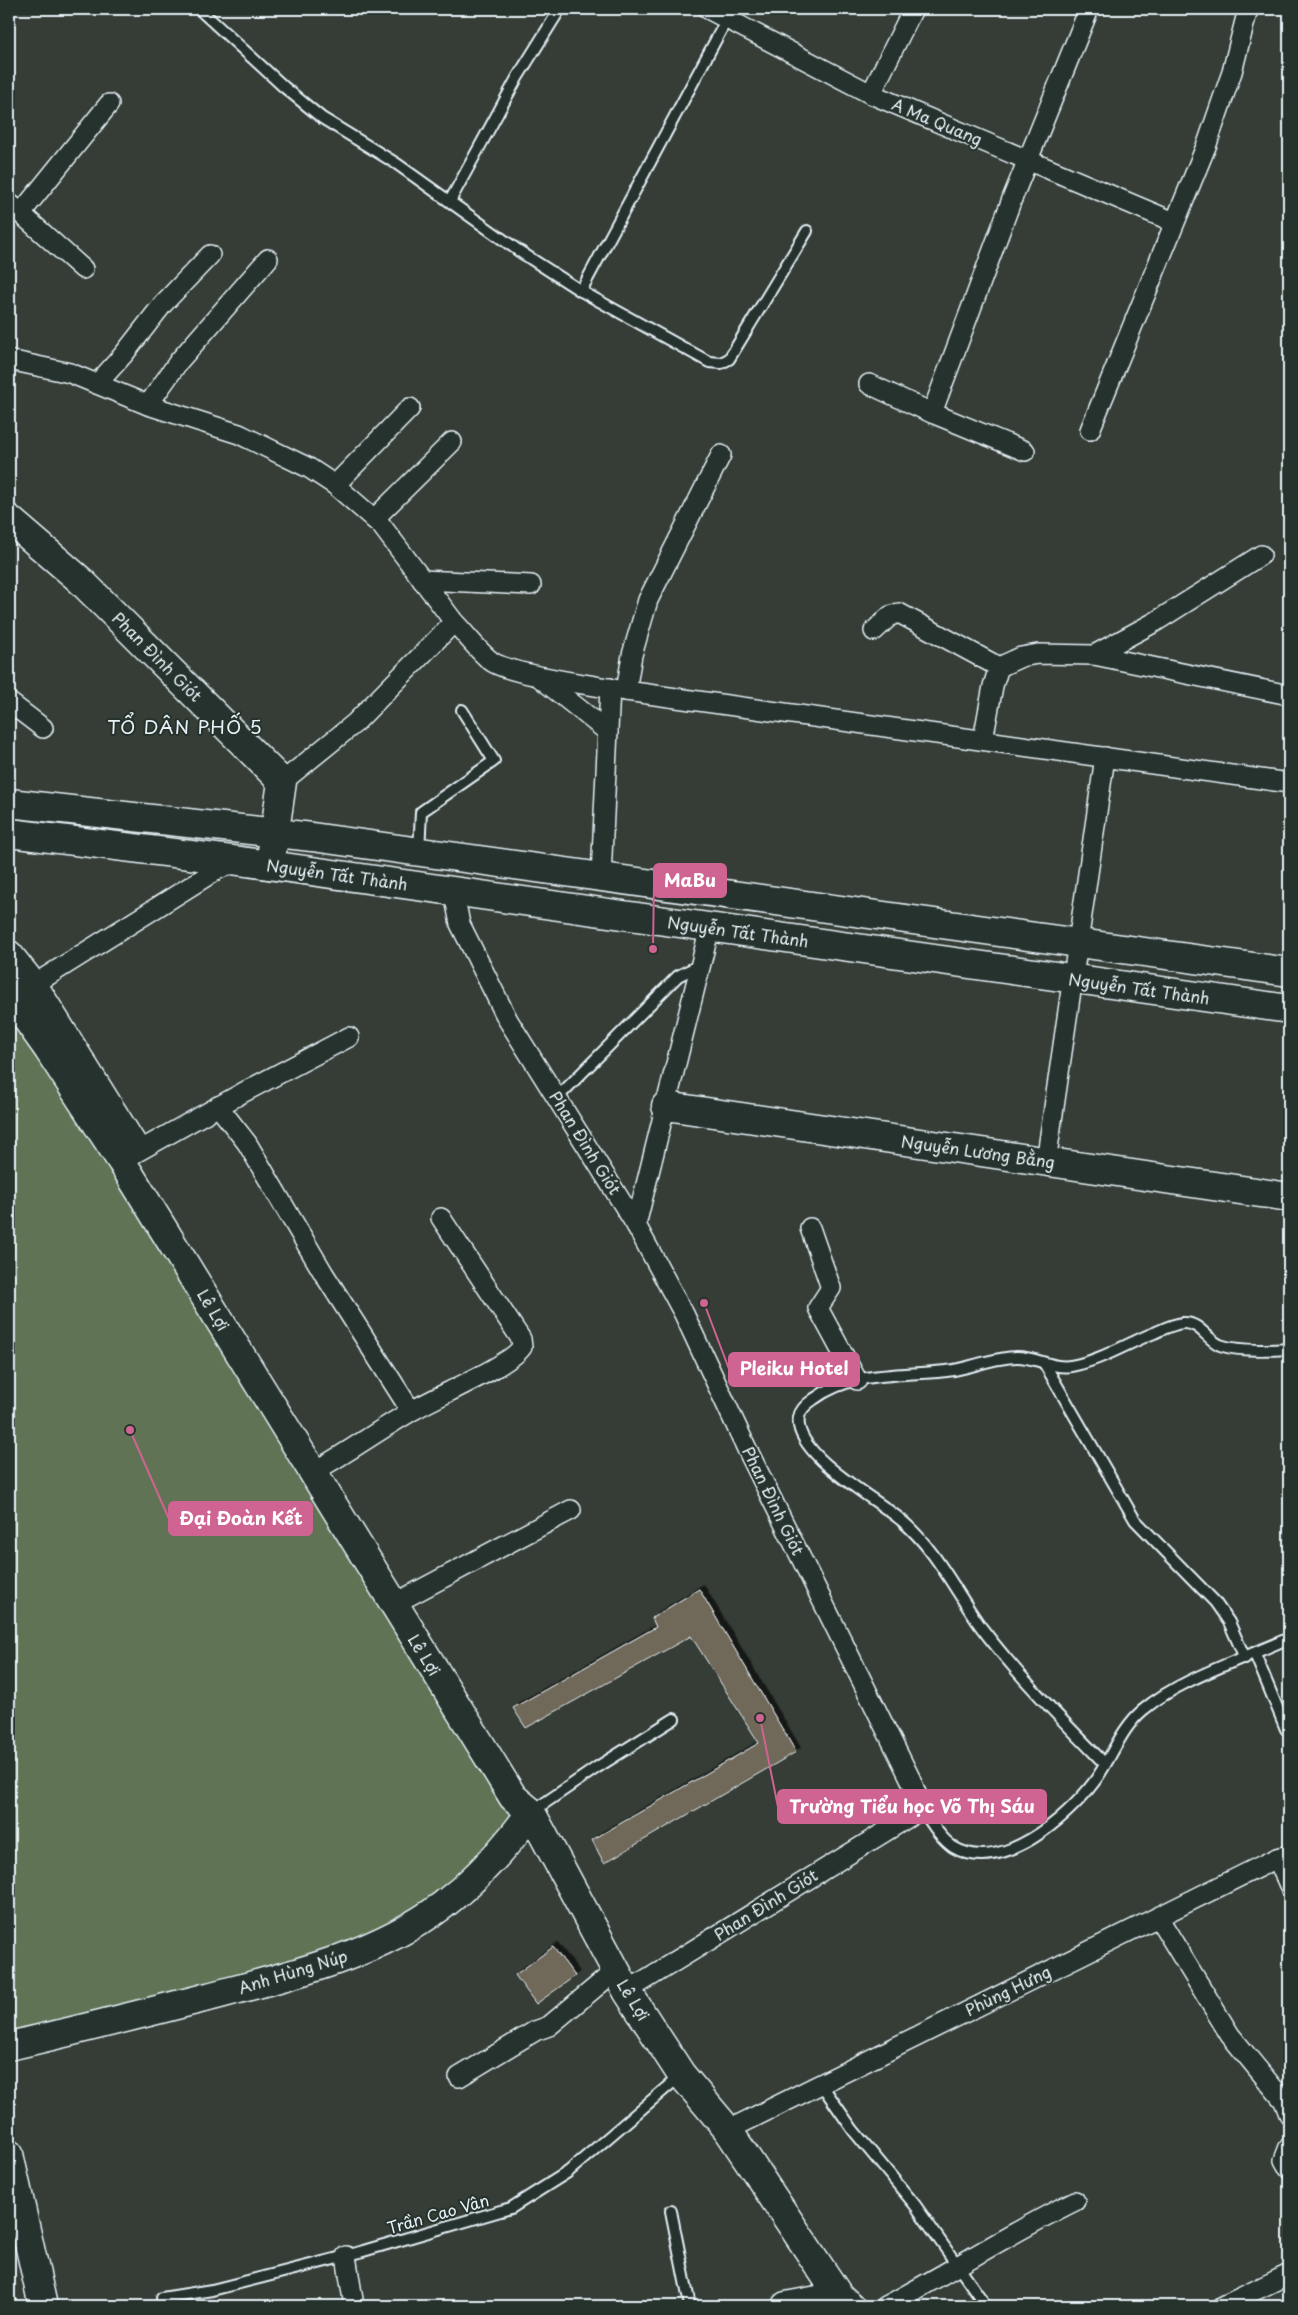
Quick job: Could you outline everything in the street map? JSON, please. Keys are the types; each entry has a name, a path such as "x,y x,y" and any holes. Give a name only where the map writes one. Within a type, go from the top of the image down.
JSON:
{"street":[{"name":"A Ma Quang","path":"708,9 871,94 1027,162 1174,222"},
{"path":"871,94 913,9"},
{"path":"932,413 1027,162 1089,9"},
{"path":"1090,430 1174,222 1195,175 1232,72 1248,9"},
{"path":"83,269 15,208 109,104"},
{"path":"97,384 124,354 163,304 210,255"},
{"path":"148,404 180,361 268,259"},
{"path":"9,360 70,373 148,404 239,434 309,468 335,485 374,519 454,622 491,661 504,667 618,689 1289,783"},
{"path":"869,384 932,413 1025,451"},
{"path":"335,485 410,408"},
{"path":"374,519 452,442"},
{"path":"601,877 608,732 618,689 632,655 648,600 721,455"},
{"name":"Phan Đình Giót","path":"9,519 80,580 282,782"},
{"path":"1094,655 1155,622 1261,555"},
{"path":"422,580 530,584"},
{"path":"874,631 890,616 900,614 999,668"},
{"path":"270,865 282,782 355,723 454,622"},
{"path":"983,740 993,686 999,668 1021,657 1038,654 1094,655 1289,695"},
{"path":"536,674 608,732"},
{"path":"9,702 43,728"},
{"path":"1046,1162 1105,757"},
{"name":"Nguyễn Tất Thành","path":"9,803 274,833 419,852 1289,972"},
{"name":"Nguyễn Tất Thành","path":"9,833 270,865 454,893 710,927 1289,1009"},
{"path":"15,994 218,869 240,861"},
{"name":"Phan Đình Giót","path":"454,893 460,924 508,1020 636,1225 684,1314 752,1458 912,1780 922,1809 621,1981 460,2078"},
{"path":"636,1225 710,927"},
{"path":"9,955 15,994 137,1152 319,1469 405,1598 526,1789 532,1812"},
{"name":"Lê Lợi","path":"15,994 319,1469 513,1797 532,1812 621,1981 681,2074 728,2130 844,2301"},
{"path":"137,1152 218,1106 349,1037"},
{"path":"218,1106 247,1143 324,1274 411,1411"},
{"name":"Nguyễn Lương Bằng","path":"666,1106 1289,1197"},
{"path":"319,1469 411,1411 503,1363 518,1353 522,1347 521,1339 441,1218"},
{"path":"810,1228 831,1288 818,1308 857,1380"},
{"path":"405,1598 571,1510"},
{"name":"Anh Hùng Núp","path":"9,2046 237,1989 304,1970 362,1950 401,1931 443,1905 486,1867 511,1840 532,1812"},
{"path":"1283,1856 1289,1884"},
{"name":"Phùng Hưng","path":"728,2130 1283,1856"},
{"path":"1158,1917 1230,2035 1288,2104"},
{"path":"1289,2147 1284,2160 1289,2169"},
{"path":"9,2154 43,2306"},
{"path":"886,2306 958,2267 1022,2227 1075,2201"},
{"path":"346,2256 354,2306"},
{"path":"1223,2306 1289,2274"},
{"path":"786,2306 844,2301"}],"lane":[{"path":"199,9 284,87 322,118 397,164 519,251 581,291 709,362 721,363 729,358 807,231"},
{"path":"450,201 517,78 560,9"},
{"path":"581,291 727,19"},
{"path":"419,852 421,812 494,761 462,710"},
{"path":"557,1098 674,980 701,965"},
{"path":"1105,1764 1054,1713 983,1630 950,1578 913,1532 891,1512 824,1463 808,1445 798,1420 804,1408 821,1394 857,1380 884,1375 952,1370 1010,1357 1029,1358 1060,1366 1080,1364 1162,1330 1184,1323 1200,1328 1219,1345 1262,1351 1289,1349"},
{"path":"1044,1363 1136,1520 1211,1597 1229,1622 1244,1658"},
{"path":"922,1809 942,1838 954,1847 972,1853 1000,1853 1037,1835 1062,1819 1095,1782 1125,1730 1141,1711 1173,1690 1289,1638"},
{"path":"1255,1654 1286,1730 1289,1728"},
{"path":"532,1812 596,1768 674,1719"},
{"name":"Trần Cao Vân","path":"162,2298 212,2290 346,2256 511,2208 568,2172 681,2074"},
{"path":"821,2084 853,2130 915,2205 986,2306"},
{"path":"671,2211 690,2306"}],"green space":[{"path":"9,995 531,1812 401,1931 9,2036"}],"building":[{"path":"699,1589 796,1752 604,1863 592,1840 759,1743 691,1636 526,1728 513,1708 656,1627 652,1618"},
{"path":"553,1947 575,1976 536,2004 515,1975"}],"place":[{"name":"MaBu","path":"653,949"},
{"name":"Pleiku Hotel","path":"704,1303"},
{"name":"Đại Đoàn Kết","path":"130,1430"},
{"name":"Trường Tiểu học Võ Thị Sáu","path":"760,1718"}],"district":[{"name":"TỔ DÂN PHỐ 5","path":"185,727"}]}
